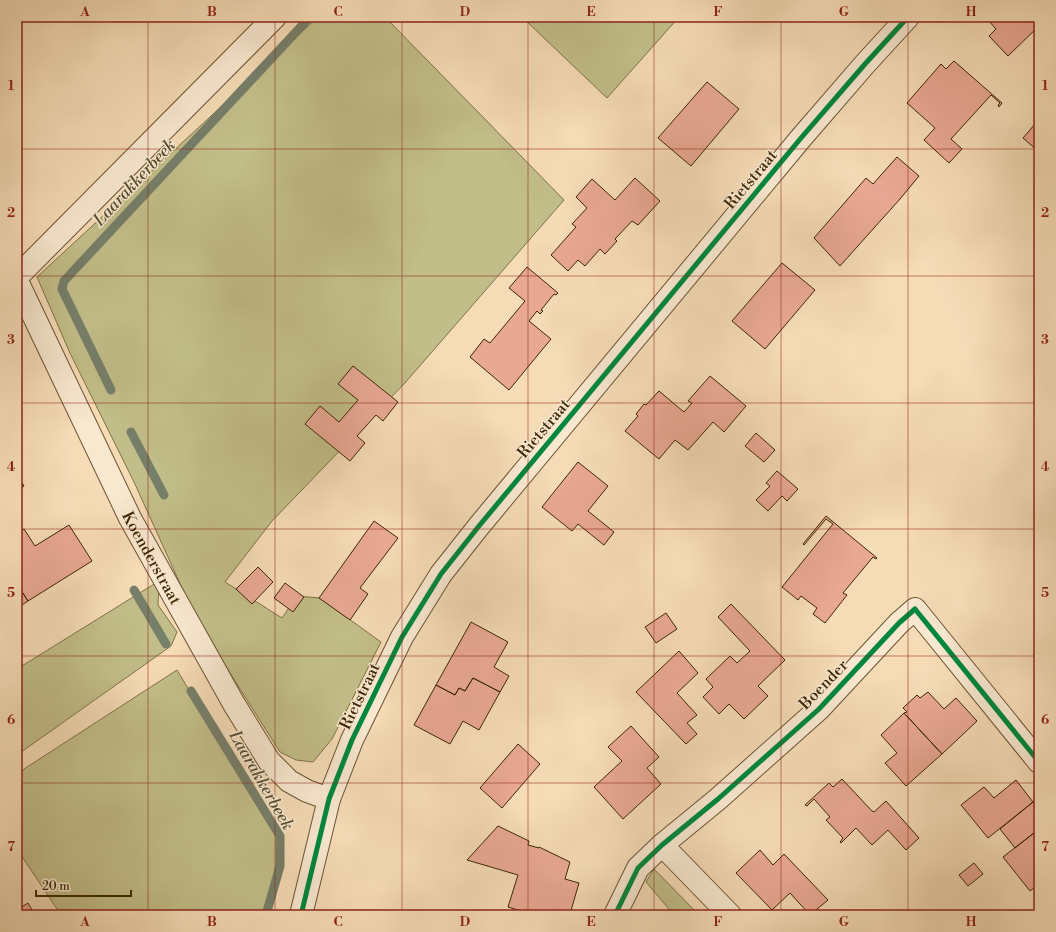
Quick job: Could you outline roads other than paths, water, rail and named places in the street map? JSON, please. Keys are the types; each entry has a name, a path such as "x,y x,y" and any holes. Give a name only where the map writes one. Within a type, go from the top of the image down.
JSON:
{"street":[{"path":"17,277 275,17"},
{"name":"Rietstraat","path":"301,915 329,799 352,740 402,637 441,574 484,520 801,138 908,17"},
{"name":"Koenderstraat","path":"17,281 130,518 234,704 269,761 288,781 307,791 329,799"},
{"name":"Boender","path":"615,915 638,868 662,845 718,799 819,709 899,623 915,609 1039,762"},
{"path":"662,845 730,915"}],"waterway":[{"name":"Laarakkerbeek","path":"111,390 62,289 64,281 310,17"},
{"name":"Laarakkerbeek","path":"131,432 164,495"},
{"name":"Laarakkerbeek","path":"134,590 166,644"},
{"name":"Laarakkerbeek","path":"191,691 280,836 280,866 266,915"}]}
